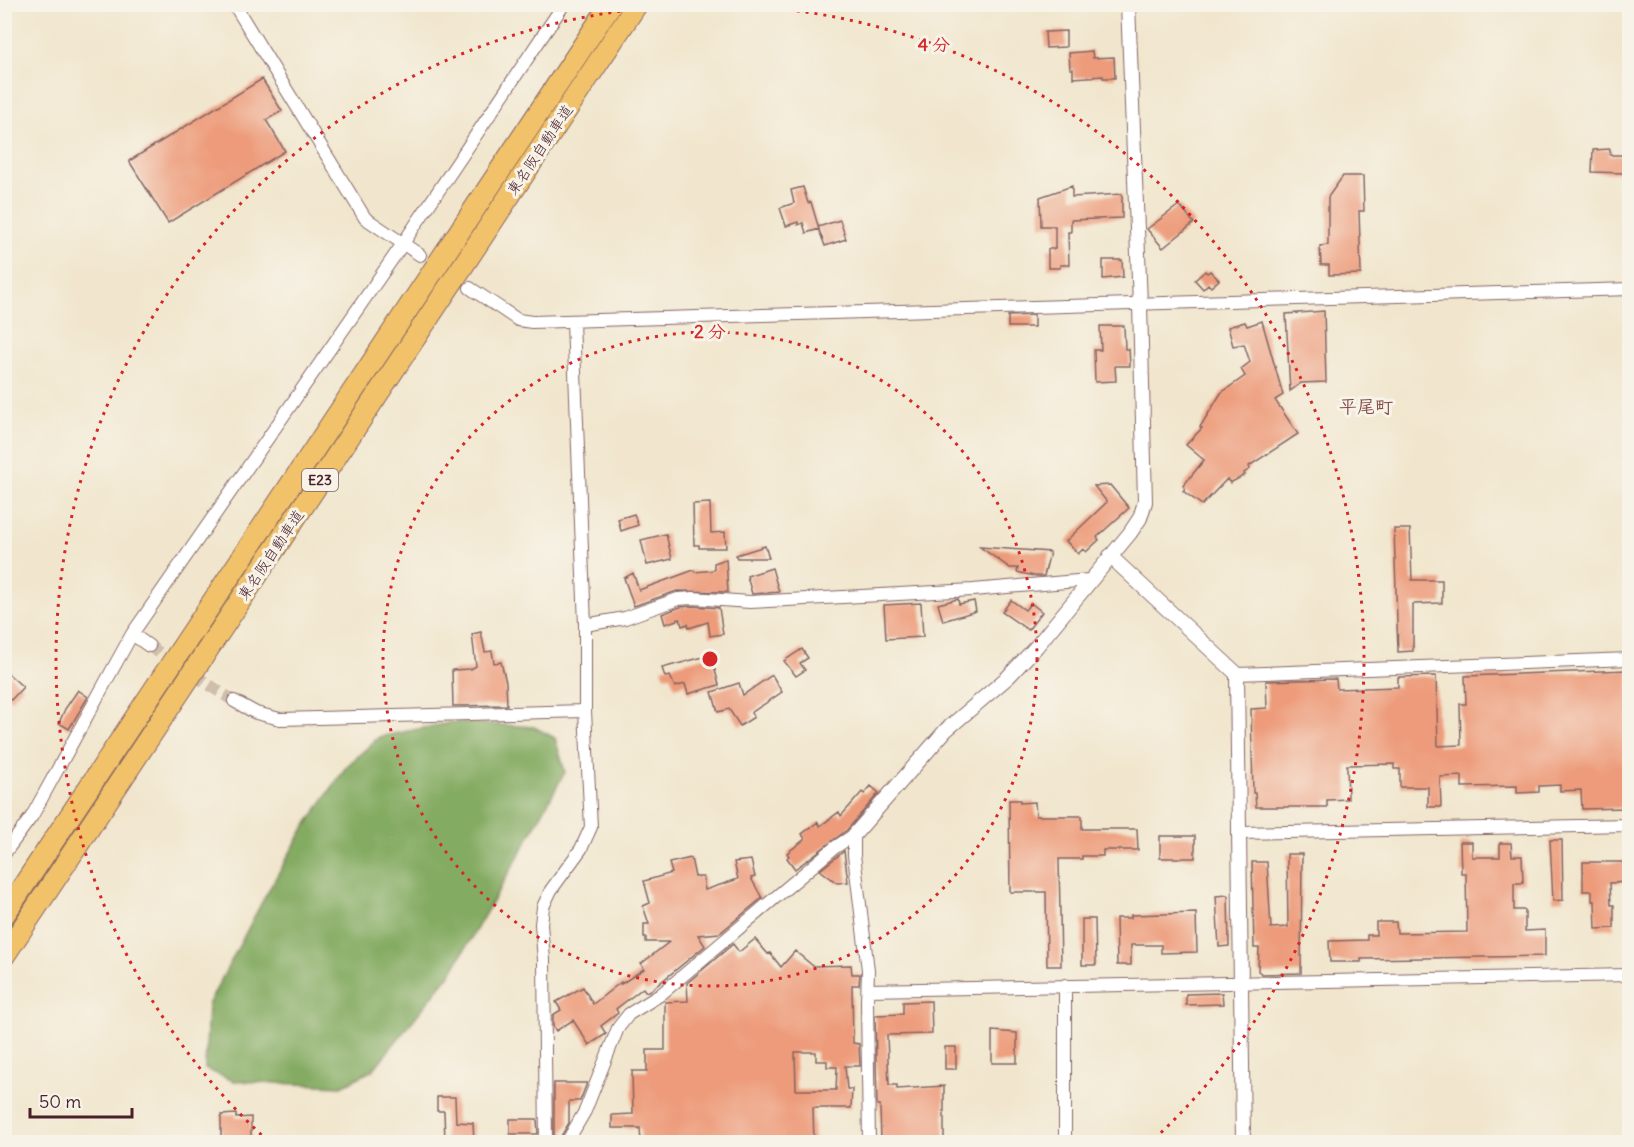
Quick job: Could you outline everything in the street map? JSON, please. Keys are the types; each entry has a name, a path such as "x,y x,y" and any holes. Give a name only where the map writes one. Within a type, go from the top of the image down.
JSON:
{"highway":[{"name":"東名阪自動車道","path":"4,915 611,4"},
{"name":"東名阪自動車道","path":"4,956 637,4"}],"street":[{"path":"234,4 365,218 420,255"},
{"path":"4,854 32,816 132,634 402,244 564,4"},
{"path":"567,1143 585,1111 618,1028 629,1014 660,995 834,848 854,835 946,730 1008,677 1029,655 1140,518 1145,502 1128,4"},
{"path":"471,288 518,320 532,322 1629,289"},
{"path":"546,1143 544,960 541,924 543,907 551,890 581,849 591,827 585,711 585,625 573,322"},
{"path":"1110,556 1237,674 1629,659"},
{"path":"585,625 625,618 678,599 750,602 973,590 1089,580"},
{"path":"132,634 149,646"},
{"path":"1237,674 1243,1143"},
{"path":"234,701 256,713 280,719 585,711"},
{"path":"1239,833 1629,825"},
{"path":"854,835 868,970 869,1143"},
{"path":"868,990 1629,975"},
{"path":"1065,985 1065,1143"}],"green space":[{"path":"453,722 534,727 555,738 565,772 451,973 373,1070 342,1086 234,1081 205,1069 208,1005 303,830 346,767 379,737"}],"building":[{"path":"1066,31 1066,47 1046,48 1045,32"},
{"path":"1092,51 1093,58 1114,57 1115,78 1103,78 1103,76 1073,78 1069,53"},
{"path":"262,79 282,111 266,120 285,151 168,223 129,161"},
{"path":"1610,149 1610,155 1623,155 1624,173 1592,172 1593,150"},
{"path":"1343,176 1363,176 1364,211 1359,211 1361,274 1329,275 1329,265 1321,265 1320,246 1328,245 1328,197"},
{"path":"1072,186 1072,197 1122,194 1122,218 1071,220 1071,232 1068,232 1069,265 1048,268 1048,249 1055,249 1055,226 1041,226 1040,197"},
{"path":"803,187 808,203 811,202 819,229 806,233 803,223 798,225 798,222 786,226 780,208 794,203 791,190"},
{"path":"1179,205 1194,223 1163,248 1147,229"},
{"path":"840,220 846,239 825,246 818,227"},
{"path":"1103,260 1122,260 1123,277 1103,279"},
{"path":"1205,271 1207,273 1210,271 1219,280 1211,287 1208,284 1203,289 1195,280"},
{"path":"1324,311 1326,382 1301,383 1290,391 1286,314"},
{"path":"1034,315 1034,327 1008,327 1008,316"},
{"path":"1262,321 1283,395 1275,400 1298,434 1249,466 1250,469 1244,473 1245,475 1230,483 1227,479 1202,505 1183,491 1185,488 1183,486 1204,460 1186,445 1202,428 1200,427 1221,393 1245,376 1241,369 1250,362 1244,344 1233,346 1228,327 1245,322 1247,326"},
{"path":"1100,326 1124,326 1125,349 1129,349 1130,366 1115,366 1116,381 1095,382 1094,350 1101,350"},
{"path":"1110,485 1129,508 1097,537 1099,540 1086,552 1083,549 1078,554 1066,541 1107,502 1094,486"},
{"path":"710,503 711,533 725,532 726,548 699,548 699,545 694,545 693,504"},
{"path":"634,514 638,525 621,531 618,519"},
{"path":"1394,529 1410,529 1412,580 1442,580 1442,603 1413,604 1413,651 1398,652"},
{"path":"666,534 672,559 647,565 641,540"},
{"path":"765,546 769,558 737,558 736,555"},
{"path":"980,547 1050,552 1044,576 1017,572 1018,568 1010,568"},
{"path":"726,559 728,592 677,591 634,606 624,578 633,573 639,590 694,570 695,572 714,570 714,563"},
{"path":"772,568 779,592 752,594 747,576"},
{"path":"958,599 959,604 974,601 976,611 943,621 938,604"},
{"path":"1011,600 1025,610 1031,603 1042,612 1028,630 1002,612"},
{"path":"921,603 923,637 886,639 884,605"},
{"path":"680,607 719,608 723,634 710,636 708,622 689,628 688,624 682,626 680,619 665,624 662,614"},
{"path":"481,632 485,652 492,651 494,663 501,662 506,682 507,705 453,706 452,670 471,669 476,666 472,634"},
{"path":"802,649 808,658 800,663 805,670 796,676 784,661"},
{"path":"711,655 719,685 688,694 685,684 675,687 670,676 665,677 662,668"},
{"path":"4,670 23,687 11,700 4,695"},
{"path":"1629,670 1629,808 1582,809 1581,790 1560,791 1560,785 1539,786 1539,792 1517,793 1517,786 1462,787 1462,776 1440,777 1441,807 1428,807 1428,787 1400,787 1400,769 1394,769 1394,764 1347,765 1348,799 1327,800 1327,807 1256,807 1255,793 1253,793 1251,709 1267,708 1266,681 1336,679 1337,689 1398,687 1398,677 1436,676 1438,746 1461,745 1460,704 1466,704 1465,676"},
{"path":"772,675 782,692 751,713 754,717 740,726 729,709 718,712 712,692 739,683 743,695"},
{"path":"78,690 88,697 69,729 59,723"},
{"path":"871,786 879,793 847,830 795,869 787,858 789,856 787,853 805,839 802,834 818,822 820,826 839,812 841,816 862,792 864,794"},
{"path":"1009,800 1020,800 1020,803 1035,802 1036,816 1082,816 1082,829 1137,829 1138,850 1103,850 1103,856 1059,859 1061,966 1047,966 1046,892 1010,892"},
{"path":"1160,836 1195,836 1195,858 1160,858"},
{"path":"1550,840 1562,840 1563,900 1553,901"},
{"path":"1460,842 1472,842 1472,857 1500,857 1500,843 1511,843 1512,856 1522,856 1523,883 1514,883 1514,910 1525,910 1525,931 1545,930 1545,956 1361,959 1361,962 1330,962 1329,941 1367,940 1367,935 1376,935 1376,922 1396,922 1397,933 1467,932 1466,873 1461,873"},
{"path":"844,851 848,882 837,883 820,870"},
{"path":"1287,854 1302,854 1301,973 1262,974 1258,971 1259,948 1254,948 1252,862 1267,862 1271,928 1288,927"},
{"path":"691,858 695,877 703,877 705,890 738,879 734,862 751,860 755,877 751,878 762,898 720,933 698,935 705,946 651,990 646,992 643,988 616,1009 618,1013 601,1026 606,1034 589,1045 573,1020 556,1031 553,1026 553,1015 561,1010 556,1002 583,987 593,1004 621,982 621,984 644,969 641,964 669,942 646,942 644,924 649,924 643,906 650,903 644,881 672,873 669,863"},
{"path":"1583,862 1629,862 1629,882 1610,883 1611,905 1614,905 1614,928 1596,929 1595,901 1592,901 1592,891 1583,891"},
{"path":"1228,895 1229,946 1219,947 1216,896"},
{"path":"1196,913 1197,952 1161,953 1161,945 1131,945 1131,965 1117,965 1116,918 1131,918 1131,915"},
{"path":"1082,919 1095,919 1096,965 1082,965"},
{"path":"755,939 781,967 795,951 813,966 851,965 852,974 860,974 859,985 852,985 853,1043 859,1044 860,1066 845,1066 847,1089 852,1089 851,1108 813,1108 814,1143 641,1143 640,1128 612,1128 612,1115 633,1114 632,1071 647,1071 647,1050 665,1050 665,1002 688,1001 687,983 733,944 739,952","holes":["795,1052 816,1052 816,1061 827,1061 827,1067 837,1067 836,1090 796,1090"]},
{"path":"1222,993 1223,1004 1186,1005 1186,994"},
{"path":"931,1001 932,1034 887,1035 889,1085 897,1085 897,1089 944,1086 944,1143 881,1143 880,1105 877,1105 875,1015 903,1014 903,1002"},
{"path":"992,1031 1017,1033 1017,1063 992,1063"},
{"path":"945,1047 956,1047 956,1069 945,1069"},
{"path":"554,1083 587,1083 580,1101 569,1101 569,1123 560,1138 554,1138"},
{"path":"437,1097 455,1097 456,1122 473,1123 474,1143 445,1143 444,1111 437,1111"},
{"path":"236,1114 236,1118 251,1117 251,1143 225,1143 225,1138 221,1138 221,1115"},
{"path":"510,1119 537,1119 538,1134 510,1134"}],"tunnel":[{"path":"149,646 234,701"}],"district":[{"name":"平尾町","path":"1366,407"}]}
